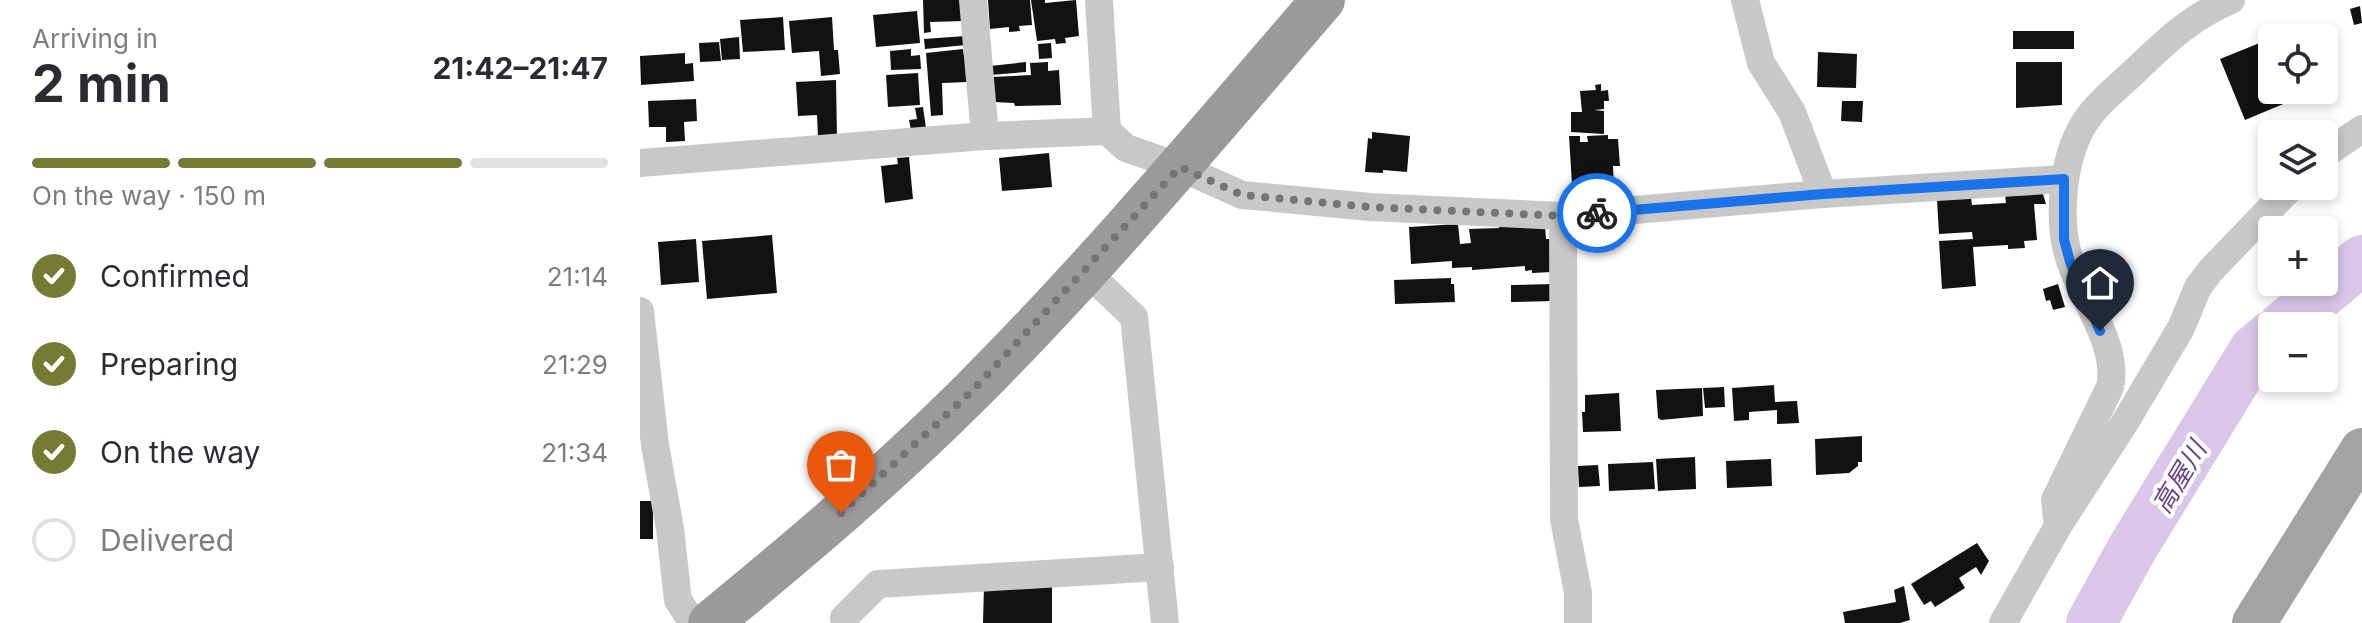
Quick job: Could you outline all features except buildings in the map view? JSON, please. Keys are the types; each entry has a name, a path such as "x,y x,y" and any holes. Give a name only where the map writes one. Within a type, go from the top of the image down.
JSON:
{"highway":[{"path":"710,623 819,534 961,401 1180,167 1323,0"}],"main road":[{"path":"2254,623 2362,450"}],"street":[{"path":"973,0 985,136"},
{"path":"1099,0 1107,131"},
{"path":"1745,0 1761,63 1792,112 1823,194"},
{"path":"2058,526 2055,500 2110,387 2114,371 2110,353 2070,262 2064,239 2064,179 2073,146 2090,115 2183,26 2231,0"},
{"path":"2338,145 2362,129"},
{"path":"640,163 985,136 1107,131 1126,148 1180,167 1242,195 1370,207 1563,216 1823,194 2064,179"},
{"path":"2003,623 2058,526 2181,328 2198,287 2278,200"},
{"path":"1563,216 1564,519 1578,593 1578,623"},
{"path":"1085,270 1134,317 1165,623"},
{"path":"640,311 648,445 678,600 693,623"},
{"path":"845,623 844,618 878,584 1160,567"}],"waterway":[{"name":"高屋川","path":"2300,312 2362,260"},
{"name":"高屋川","path":"2091,623 2133,547 2258,347"}],"way so far":[{"path":"841,513 972,391 1180,167 1242,195 1370,207 1563,216 1597,213"}],"route":[{"path":"1597,213 1823,194 2064,179 2064,239 2070,262 2100,331"}]}
